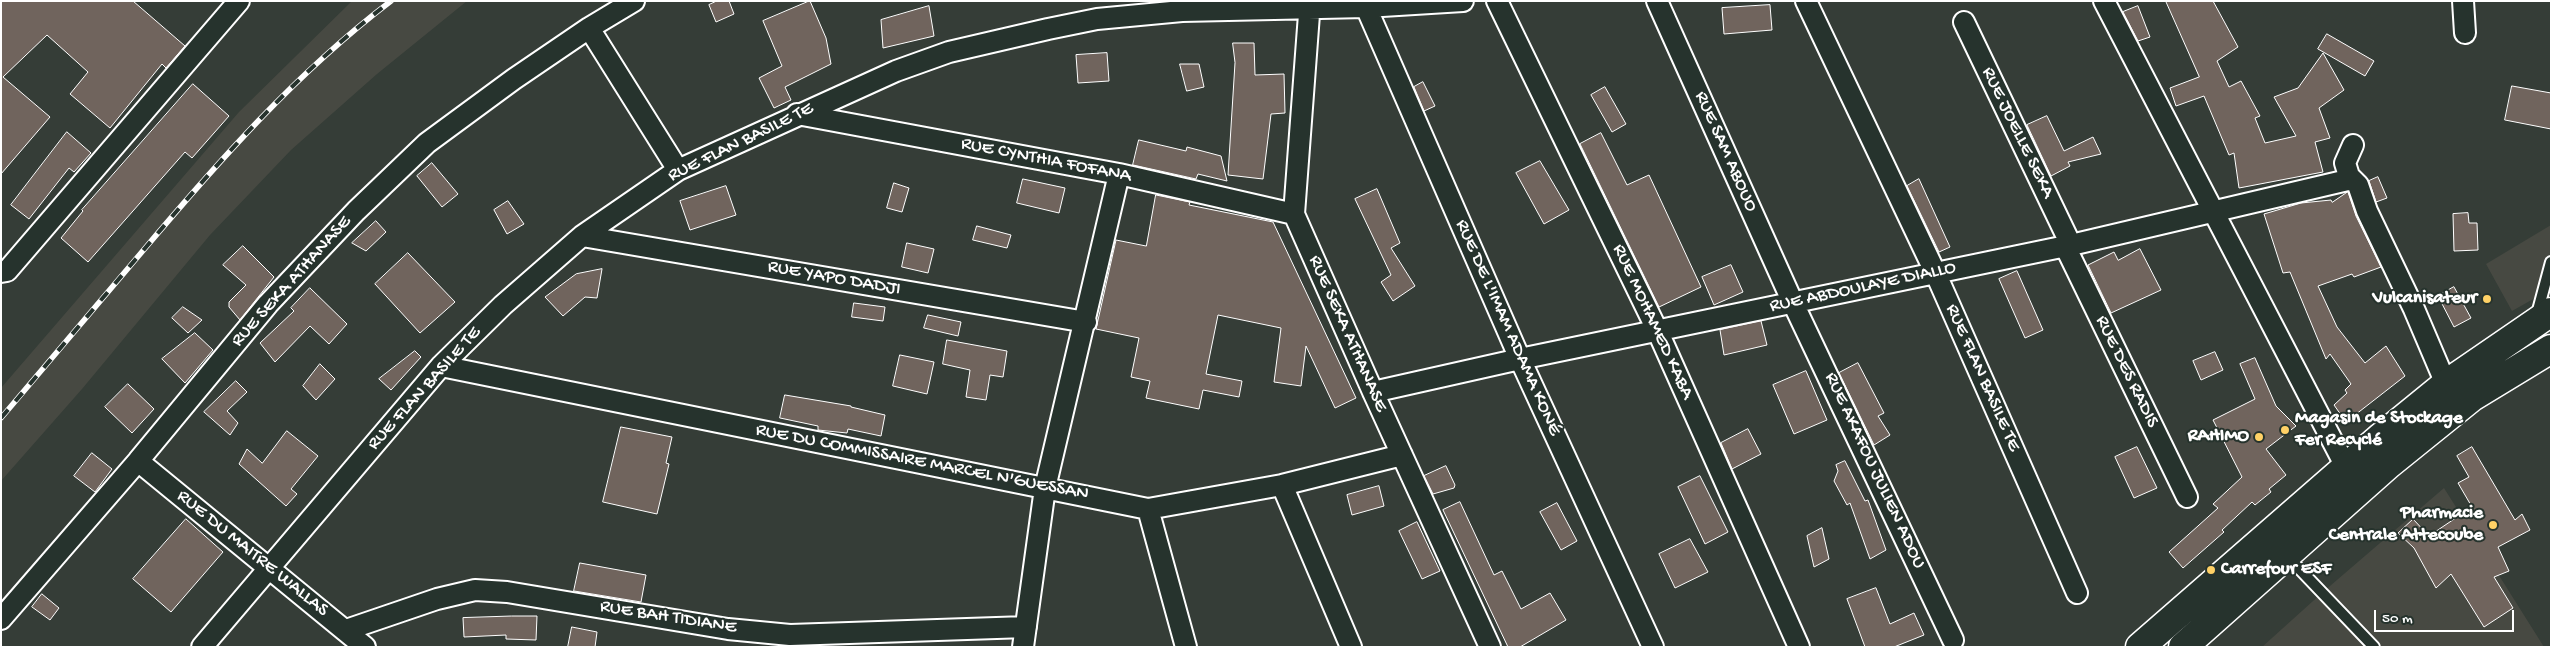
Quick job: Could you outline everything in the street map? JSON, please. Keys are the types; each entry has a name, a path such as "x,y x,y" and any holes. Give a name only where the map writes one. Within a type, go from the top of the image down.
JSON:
{"main road":[{"path":"2140,647 2346,467 2446,384 2543,317"},
{"path":"2183,647 2389,464 2472,396 2551,349"}],"street":[{"path":"1,272 7,270 239,1"},
{"name":"RUE SEKA ATHANASE","path":"1,619 138,461 268,304 356,211 427,143 514,79 589,28 634,1"},
{"name":"RUE FLAN BASILE TE","path":"202,647 441,366 503,305 582,236 678,170 797,114 896,71 949,52 1048,29 1097,19 1182,11 1309,5 1366,8 1463,1"},
{"name":"RUE MOHAMED KABA","path":"1497,1 1658,332 1799,647"},
{"name":"RUE SAM ABOUO","path":"1657,1 1794,303"},
{"name":"RUE FLAN BASILE TE","path":"1806,1 1935,272 2077,593"},
{"path":"2104,1 2346,467"},
{"path":"2463,1 2465,33"},
{"name":"RUE SEKA ATHANASE","path":"1309,5 1294,214 1372,392 1490,647"},
{"name":"RUE DE L'IMAM ADAMA KONÉ","path":"1366,8 1520,359 1653,647"},
{"name":"RUE JOELLE SEKA","path":"1964,22 2068,246"},
{"path":"589,28 678,170"},
{"name":"RUE CYNTHIA FOFANA","path":"797,114 1119,174 1294,214"},
{"path":"2353,145 2346,163 2349,176 2358,185 2367,211 2414,309 2446,384"},
{"path":"1024,637 1045,488 1086,322 1119,174"},
{"name":"RUE ABDOULAYE DIALLO","path":"1372,392 1520,359 2068,246 2352,179"},
{"name":"RUE YAPO DADJI","path":"582,236 1086,322"},
{"name":"RUE DES RADIS","path":"2068,246 2188,497"},
{"name":"RUE AKAFOU JULIEN ADOU","path":"1794,303 1953,640"},
{"name":"RUE DU COMMISSAIRE MARCEL N'GUESSAN","path":"441,366 1148,510 1282,485 1402,455"},
{"name":"RUE DU MAITRE WALLAS","path":"138,461 365,647"},
{"path":"1282,485 1351,647"},
{"path":"1148,510 1186,647"},
{"name":"RUE BAH TIDIANE","path":"346,630 437,599 475,590 506,592 728,629 790,635 1024,637"}],"lane":[{"path":"2543,317 2551,262"},
{"path":"2287,555 2374,647"}],"shaded area":[{"path":"352,1 467,1 377,74 291,150 210,235 82,389 1,481 1,388 239,112"},
{"path":"2551,225 2551,289 2512,311 2486,264"},
{"path":"2444,488 2544,647 2262,647 2323,592"}],"building":[{"path":"1,1 133,1 185,46 166,68 162,64 110,128 70,94 88,72 47,35 3,77 50,117 1,174"},
{"path":"717,1 729,1 734,14 716,22 709,5"},
{"path":"810,1 826,38 831,64 785,87 791,100 774,108 759,78 782,66 763,21"},
{"path":"2166,1 2213,1 2238,47 2217,61 2229,87 2241,81 2260,116 2255,118 2265,143 2296,136 2274,97 2298,88 2323,53 2344,90 2319,108 2330,138 2315,142 2323,172 2239,188 2234,153 2229,155 2204,96 2176,106 2170,88 2199,77"},
{"path":"1770,5 1772,30 1724,34 1722,8"},
{"path":"929,6 934,36 883,48 881,20"},
{"path":"2138,6 2150,37 2138,41 2123,12"},
{"path":"2327,34 2374,61 2365,76 2318,49"},
{"path":"1233,43 1254,43 1255,75 1284,74 1285,113 1271,114 1263,179 1228,175 1235,63"},
{"path":"1107,53 1109,81 1078,83 1076,55"},
{"path":"1180,64 1199,64 1204,87 1187,91"},
{"path":"1423,82 1435,106 1424,111 1414,87"},
{"path":"193,84 229,116 192,158 185,152 88,262 61,238 82,210"},
{"path":"2512,86 2551,93 2551,129 2505,120"},
{"path":"1605,87 1626,124 1612,132 1591,95"},
{"path":"2047,116 2064,151 2093,137 2101,154 2068,162 2070,166 2051,176 2027,125"},
{"path":"67,132 91,153 74,172 69,168 29,219 11,205"},
{"path":"1601,133 1627,185 1649,175 1701,287 1659,307 1580,144"},
{"path":"1139,140 1186,151 1187,147 1221,156 1227,181 1198,174 1196,179 1133,165"},
{"path":"1540,161 1569,210 1544,224 1516,173"},
{"path":"432,163 458,194 442,207 417,176"},
{"path":"2378,177 2387,198 2376,202 2369,181"},
{"path":"1023,179 1065,188 1059,213 1017,203"},
{"path":"1919,179 1950,247 1939,252 1907,186"},
{"path":"894,183 909,188 902,212 887,208"},
{"path":"726,186 736,215 690,230 680,201"},
{"path":"1377,189 1400,243 1391,248 1415,286 1393,301 1381,282 1391,275 1355,199"},
{"path":"2348,192 2356,216 2381,267 2354,277 2352,274 2318,286 2337,327 2365,363 2386,346 2405,376 2346,422 2334,405 2347,393 2345,390 2351,384 2330,354 2326,359 2290,272 2283,273 2264,214 2301,203 2331,200 2332,202"},
{"path":"1156,195 1190,202 1189,205 1273,222 1356,398 1335,408 1306,346 1301,386 1274,382 1281,328 1218,315 1206,374 1242,381 1239,397 1203,390 1199,409 1146,398 1150,381 1131,377 1139,338 1096,329 1116,240 1146,246"},
{"path":"508,201 524,224 507,234 494,210"},
{"path":"2468,213 2469,223 2477,223 2478,250 2454,251 2453,214"},
{"path":"376,221 386,232 366,251 352,243"},
{"path":"977,226 1011,235 1007,248 973,240"},
{"path":"907,243 934,249 928,273 902,267"},
{"path":"243,246 274,277 240,320 229,307 229,302 246,285 223,265"},
{"path":"2140,249 2161,290 2111,313 2088,265 2114,252 2118,260"},
{"path":"408,253 455,302 420,333 375,284"},
{"path":"1731,265 1743,292 1714,305 1702,277"},
{"path":"602,269 597,298 585,297 563,316 545,297 576,274"},
{"path":"2017,271 2043,330 2025,338 1999,279"},
{"path":"2454,287 2471,318 2454,327 2438,296"},
{"path":"310,288 347,324 329,344 310,326 275,362 260,343 294,311 291,308"},
{"path":"854,303 885,307 883,321 852,317"},
{"path":"183,307 202,320 188,333 172,318"},
{"path":"928,315 961,322 958,336 924,328"},
{"path":"1761,321 1767,345 1724,355 1720,330"},
{"path":"195,333 213,350 185,383 162,359"},
{"path":"947,340 1007,351 1003,377 990,375 986,400 966,397 970,370 943,364"},
{"path":"415,351 421,357 391,390 379,379"},
{"path":"2215,352 2223,370 2201,380 2193,361"},
{"path":"900,355 934,362 927,394 893,386"},
{"path":"2255,358 2276,406 2296,426 2266,449 2286,475 2269,489 2271,492 2255,505 2252,502 2222,530 2224,532 2183,568 2169,552 2218,508 2213,504 2242,477 2213,420 2255,399 2240,364"},
{"path":"1858,363 1884,413 1878,416 1890,435 1874,445 1839,373"},
{"path":"320,364 335,379 316,400 303,386"},
{"path":"1806,371 1827,420 1794,434 1773,385"},
{"path":"236,381 247,392 227,411 238,423 230,435 204,412"},
{"path":"128,384 154,409 132,433 105,407"},
{"path":"785,395 851,406 885,415 881,436 848,429 847,433 818,430 818,426 780,418"},
{"path":"621,427 672,437 666,463 669,464 657,514 603,502"},
{"path":"1748,429 1761,454 1732,469 1721,443"},
{"path":"287,431 318,456 291,489 297,494 286,506 239,464 247,449 262,463"},
{"path":"2137,447 2157,488 2134,498 2115,457"},
{"path":"2472,447 2515,520 2522,514 2530,530 2498,547 2509,571 2494,577 2513,608 2484,627 2451,574 2436,588 2414,548 2398,533 2413,519 2429,536 2472,507 2458,483 2469,477 2457,456"},
{"path":"92,453 112,469 95,492 74,476"},
{"path":"1845,461 1865,501 1868,500 1886,550 1870,559 1850,503 1847,505 1834,481 1838,471 1836,465"},
{"path":"1446,466 1455,485 1454,488 1433,494 1424,476"},
{"path":"1700,476 1728,532 1705,544 1678,487"},
{"path":"1379,486 1384,506 1352,515 1347,495"},
{"path":"1460,502 1494,575 1502,571 1521,609 1550,593 1566,620 1520,647 1508,647 1443,510"},
{"path":"1557,503 1577,541 1561,550 1540,512"},
{"path":"186,519 223,552 171,612 133,579"},
{"path":"1417,522 1440,571 1422,579 1399,531"},
{"path":"1822,528 1829,559 1814,567 1807,536"},
{"path":"1690,539 1708,572 1675,588 1659,554"},
{"path":"580,563 646,575 641,602 574,591"},
{"path":"1876,588 1890,624 1914,613 1924,635 1894,647 1865,647 1847,599"},
{"path":"42,594 59,608 50,620 32,607"},
{"path":"537,616 536,640 506,639 506,635 464,637 463,618"},
{"path":"572,627 597,632 595,647 568,647"}],"railway":[{"path":"1,418 228,153 323,58 391,1"}],"place":[{"name":"Vulcanisateur","path":"2487,299"},
{"name":"Magasin de Stockage Fer Recyclé","path":"2285,430"},
{"name":"RAHIMO","path":"2259,437"},
{"name":"Pharmacie Centrale Attecoube","path":"2493,525"},
{"name":"Carrefour ESF","path":"2211,570"}]}
